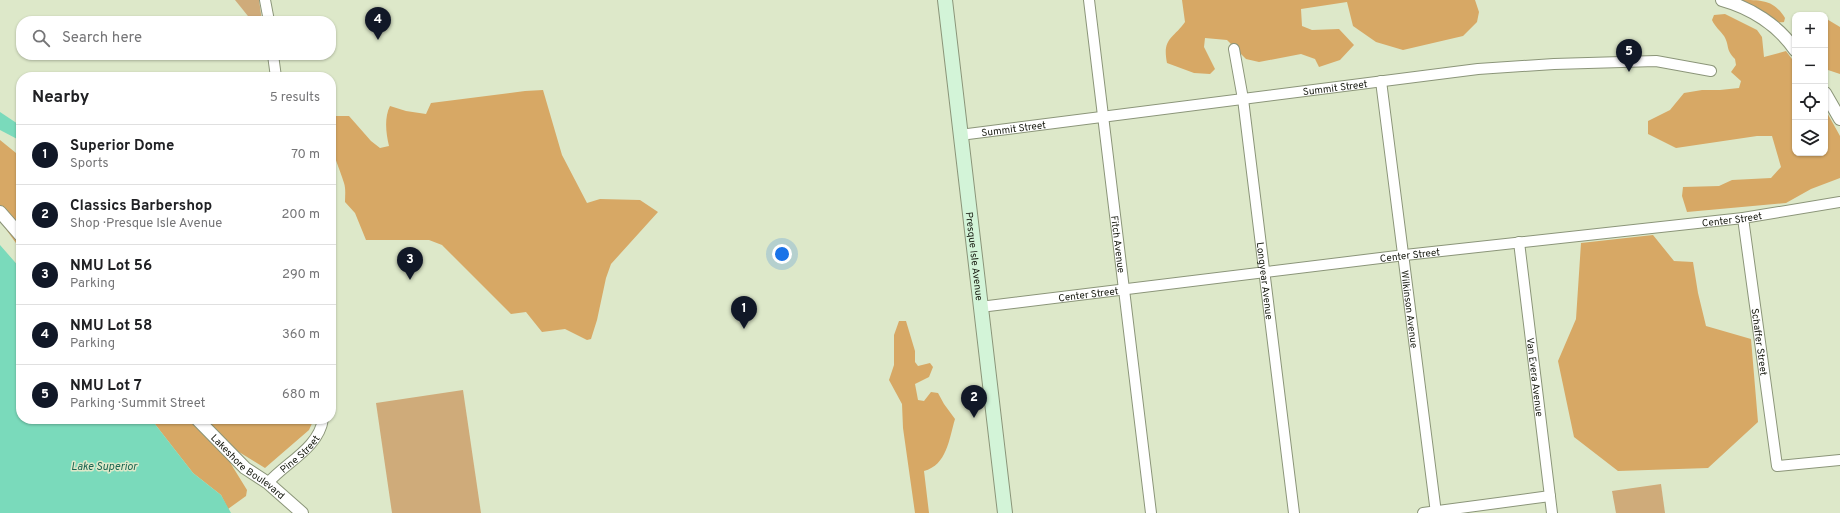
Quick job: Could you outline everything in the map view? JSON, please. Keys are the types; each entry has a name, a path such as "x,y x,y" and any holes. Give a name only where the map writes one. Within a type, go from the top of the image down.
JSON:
{"main road":[{"name":"Presque Isle Avenue","path":"945,0 1005,513"}],"street":[{"path":"266,0 268,16"},
{"name":"Fitch Avenue","path":"1089,0 1151,513"},
{"path":"1722,0 1734,3 1759,16 1784,35 1794,48"},
{"name":"Longyear Avenue","path":"1234,49 1243,99 1294,513"},
{"path":"274,60 275,72"},
{"name":"Summit Street","path":"960,135 1478,69 1554,64 1656,61 1711,71"},
{"name":"Wilkinson Avenue","path":"1382,81 1436,512"},
{"path":"1828,98 1840,119"},
{"name":"Center Street","path":"980,306 1405,255 1744,218 1840,202"},
{"path":"0,212 16,230"},
{"name":"Schaffer Street","path":"1744,218 1777,466 1840,460"},
{"name":"Van Evera Avenue","path":"1519,242 1552,513"},
{"name":"Lakeshore Boulevard","path":"202,424 246,468 268,483 302,513"},
{"name":"Pine Street","path":"268,483 313,441 320,432 322,424"},
{"path":"1423,513 1550,496"}],"shaded area":[{"path":"235,0 259,0 261,16 248,16"},
{"path":"1182,0 1475,0 1479,12 1477,22 1463,36 1403,50 1376,42 1353,26 1347,2 1301,9 1302,26 1312,30 1339,29 1354,45 1340,60 1319,67 1315,59 1301,54 1259,62 1246,59 1227,40 1205,38 1204,47 1215,69 1210,74 1194,73 1167,63 1167,44 1185,22"},
{"path":"1741,0 1755,0 1772,4 1785,18 1784,22 1772,20 1756,7"},
{"path":"1725,14 1757,30 1762,37 1764,57 1786,51 1792,59 1792,156 1828,156 1828,114 1840,136 1840,178 1811,189 1786,203 1687,212 1682,196 1683,187 1719,186 1732,180 1771,178 1781,167 1772,136 1757,136 1676,148 1648,134 1648,121 1670,110 1684,93 1702,90 1739,88 1741,81 1731,72 1736,65 1735,59 1730,53 1724,36 1712,20 1714,15"},
{"path":"1828,20 1840,27 1840,74 1828,70"},
{"path":"543,90 562,155 587,203 600,199 640,200 658,212 611,264 606,278 597,320 591,339 587,340 565,329 542,332 526,312 511,314 442,245 429,240 366,240 355,213 345,202 345,185 336,159 336,116 349,116 371,141 380,148 389,146 386,126 390,106 406,111 426,114 431,103"},
{"path":"0,140 16,153 16,243 0,221"},
{"path":"1653,235 1674,261 1693,262 1698,293 1706,326 1751,339 1758,422 1708,468 1618,471 1574,437 1558,361 1576,319 1581,243"},
{"path":"899,321 906,321 915,351 915,362 918,366 930,363 933,367 929,377 915,384 918,400 924,401 931,392 938,393 955,419 949,443 942,457 932,468 924,471 929,513 915,513 903,428 902,404 889,380 894,365 894,335"},
{"path":"463,390 481,513 392,513 376,403"},
{"path":"155,424 312,424 309,430 265,468 239,452 231,464 247,490 246,496 228,509 221,495 193,473"},
{"path":"1661,484 1665,513 1616,513 1612,491"}],"water":[{"path":"0,112 16,123 16,138 0,130"},
{"name":"Lake Superior","path":"0,245 16,263 16,424 155,424 193,473 221,495 231,513 0,513"}],"place":[{"name":"NMU Lot 58","path":"378,40"},
{"name":"NMU Lot 7","path":"1629,72"},
{"name":"NMU Lot 56","path":"410,280"},
{"name":"Superior Dome","path":"744,329"},
{"name":"Classics Barbershop","path":"974,418"}]}
